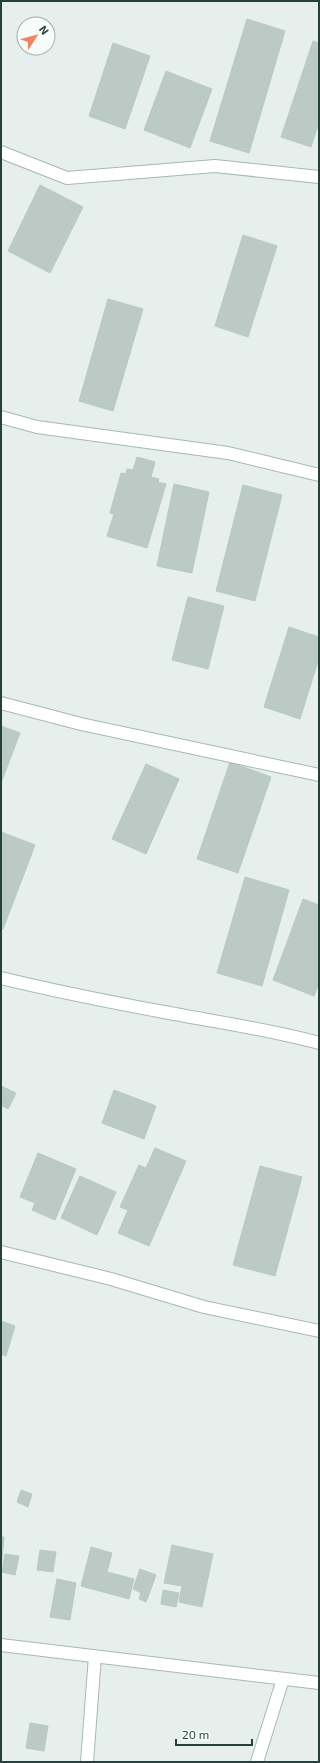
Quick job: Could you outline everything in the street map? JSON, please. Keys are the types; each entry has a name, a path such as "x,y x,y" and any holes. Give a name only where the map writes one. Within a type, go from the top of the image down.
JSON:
{"street":[{"path":"1,152 67,178 215,166 319,177"},
{"path":"1,417 37,427 228,453 319,475"},
{"path":"1,703 81,724 319,775"},
{"path":"1,978 50,990 280,1033 319,1043"},
{"path":"1,1252 111,1279 204,1307 319,1331"},
{"path":"1,1645 283,1680 319,1683"},
{"path":"87,1762 95,1656"},
{"path":"257,1762 283,1680"}],"building":[{"path":"247,19 285,31 249,153 210,141"},
{"path":"313,41 319,43 319,122 311,147 281,137"},
{"path":"113,43 150,56 125,129 89,116"},
{"path":"166,71 212,89 190,148 144,130"},
{"path":"40,185 83,207 50,273 8,251"},
{"path":"243,235 277,246 248,337 215,326"},
{"path":"108,299 143,309 113,411 79,401"},
{"path":"137,457 155,462 151,477 159,479 158,482 166,484 147,548 107,536 114,514 110,513 121,473 126,474 127,469 133,470"},
{"path":"174,484 209,492 192,573 157,566"},
{"path":"243,485 282,495 255,601 216,591"},
{"path":"188,597 224,606 208,669 172,660"},
{"path":"289,627 319,637 319,658 300,719 264,707"},
{"path":"1,726 20,733 1,783"},
{"path":"230,762 271,777 238,873 197,859"},
{"path":"146,764 179,779 146,854 112,839"},
{"path":"1,832 35,845 3,929 1,929"},
{"path":"245,877 289,890 262,986 217,973"},
{"path":"303,899 319,905 319,983 314,996 273,980"},
{"path":"1,1086 16,1093 8,1109 1,1105"},
{"path":"114,1090 156,1106 144,1139 102,1123"},
{"path":"155,1148 186,1161 149,1246 118,1233 128,1210 120,1207 139,1165 146,1168"},
{"path":"38,1153 76,1169 55,1220 32,1210 35,1203 20,1197"},
{"path":"260,1166 302,1177 275,1276 233,1265"},
{"path":"80,1176 116,1192 97,1235 61,1218"},
{"path":"1,1321 15,1326 6,1356 1,1354"},
{"path":"21,1490 32,1494 28,1507 17,1502"},
{"path":"1,1537 4,1537 1,1569"},
{"path":"172,1545 213,1554 202,1607 179,1602 182,1586 164,1583"},
{"path":"91,1547 112,1553 107,1572 134,1579 129,1599 81,1586"},
{"path":"40,1550 56,1552 53,1572 37,1570"},
{"path":"5,1554 19,1556 15,1575 2,1572"},
{"path":"140,1569 156,1575 146,1602 139,1599 141,1593 133,1589"},
{"path":"57,1579 76,1583 70,1620 50,1617"},
{"path":"163,1590 179,1593 176,1607 161,1604"},
{"path":"30,1723 48,1726 44,1751 26,1748"}]}
